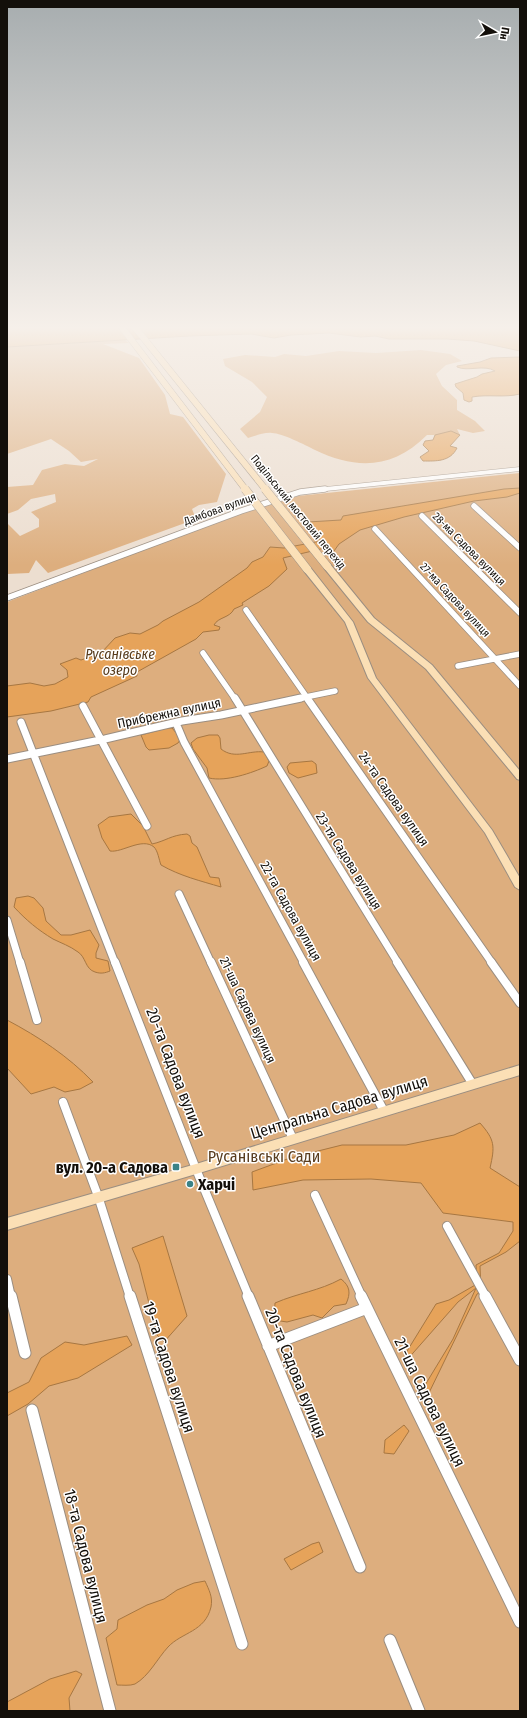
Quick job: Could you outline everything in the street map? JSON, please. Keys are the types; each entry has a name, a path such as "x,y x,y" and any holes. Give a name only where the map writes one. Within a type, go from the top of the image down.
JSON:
{"main road":[{"name":"Подільський мостовий перехід","path":"180,405 349,622 372,678 489,832 520,887"},
{"name":"Подільський мостовий перехід","path":"198,405 371,620 429,667 520,777"},
{"name":"Центральна Садова вулиця","path":"7,1224 292,1139 472,1083 520,1070"}],"street":[{"name":"Дамбова вулиця","path":"7,598 241,511 300,492 520,469"},
{"path":"474,506 520,548"},
{"name":"28-ма Садова вулиця","path":"422,516 520,613"},
{"name":"27-ма Садова вулиця","path":"375,529 520,686"},
{"name":"24-та Садова вулиця","path":"246,610 520,1003"},
{"name":"23-тя Садова вулиця","path":"203,653 243,710 287,786 472,1083"},
{"path":"458,666 520,654"},
{"name":"Прибрежна вулиця","path":"7,759 335,691"},
{"path":"83,706 102,739 146,826"},
{"name":"20-та Садова вулиця","path":"21,722 196,1168 360,1567"},
{"name":"22-га Садова вулиця","path":"176,723 184,742 384,1111"},
{"name":"21-ша Садова вулиця","path":"179,894 292,1139"},
{"path":"7,920 37,1020"},
{"name":"19-та Садова вулиця","path":"63,1102 98,1196 242,1644"},
{"name":"21-ша Садова вулиця","path":"316,1195 367,1308 520,1622"},
{"path":"447,1226 520,1360"},
{"path":"7,1279 25,1353"},
{"path":"268,1346 367,1308"},
{"name":"18-та Садова вулиця","path":"32,1410 110,1711"},
{"path":"390,1640 419,1711"}],"green space":[{"path":"7,405 168,405 170,414 183,417 226,474 217,502 199,505 192,509 196,519 48,573 36,560 29,573 7,574 7,523 20,536 39,527 39,519 31,512 56,502 55,494 31,499 18,510 7,514 7,487 33,485 42,470 65,464 84,466 98,459 81,462 69,451 51,439 7,454"},
{"path":"263,405 457,405 457,410 475,421 485,431 473,433 457,429 460,435 451,431 435,435 427,435 414,446 388,460 374,463 360,463 345,461 330,456 282,435 266,433 248,438 240,429 260,412"},
{"name":"Русанівські Сади","path":"520,473 520,1711 7,1711 7,602 249,510 298,496"}],"water":[{"path":"451,431 460,435 450,446 457,448 454,453 442,460 423,461 420,457 429,451 423,445 425,441 433,440 435,435"},
{"name":"Русанівське озеро","path":"520,488 520,493 507,497 474,501 404,517 360,530 339,544 334,551 329,547 283,558 287,569 269,586 242,603 243,605 234,609 230,614 218,620 214,625 220,627 219,630 203,632 196,639 137,672 137,676 91,697 88,702 51,711 7,717 7,686 30,683 44,686 55,684 68,677 67,670 60,664 76,658 81,660 101,653 115,638 130,633 140,634 158,625 199,602 247,568 252,562 263,557 270,547 284,548 321,541 308,522 341,520 343,516 504,489"},
{"path":"172,728 177,734 180,740 178,743 169,748 149,750 146,747 141,735"},
{"path":"209,735 218,735 220,738 221,749 232,754 264,752 269,761 267,766 247,774 231,778 209,778 207,768 193,749 191,743 197,738"},
{"path":"312,761 316,764 317,773 298,778 289,773 287,767 290,763"},
{"path":"131,814 143,826 152,844 177,836 187,834 190,836 192,843 197,847 210,877 219,878 221,887 183,875 161,865 154,847 149,844 138,844 120,850 110,851 102,838 98,825 109,817"},
{"path":"28,896 34,898 43,908 46,921 61,935 71,935 90,930 99,945 96,958 108,961 110,971 105,973 97,973 89,968 81,954 48,936 14,907 16,898"},
{"path":"7,1020 53,1048 74,1064 93,1082 80,1089 65,1092 54,1087 31,1094 7,1068"},
{"path":"480,1123 491,1139 493,1154 490,1168 520,1187 520,1241 506,1252 480,1266 481,1292 477,1294 425,1401 419,1395 453,1339 476,1288 458,1302 406,1361 404,1356 436,1304 449,1300 477,1284 476,1265 499,1253 513,1231 513,1222 443,1213 421,1183 371,1179 303,1180 253,1190 252,1172 290,1158 342,1145 406,1145 454,1135"},
{"path":"163,1236 187,1316 164,1342 157,1335 139,1264 132,1248"},
{"path":"341,1279 349,1290 349,1296 346,1304 334,1306 322,1318 313,1315 287,1322 274,1320 275,1303"},
{"path":"127,1336 132,1345 78,1378 49,1386 28,1404 7,1416 7,1393 29,1382 41,1358 65,1342 84,1345"},
{"path":"404,1425 409,1431 394,1454 384,1453 385,1440"},
{"path":"319,1542 323,1552 291,1570 284,1559 312,1544"},
{"path":"205,1581 210,1594 211,1607 204,1622 168,1647 145,1677 140,1681 133,1685 117,1685 106,1638 117,1629 118,1620 147,1605 164,1599 177,1590 194,1583"},
{"path":"76,1671 82,1674 69,1698 70,1711 7,1711 7,1702 50,1679"}],"place":[{"name":"вул. 20-а Садова","path":"176,1167"},
{"name":"Харчі","path":"190,1184"}]}
